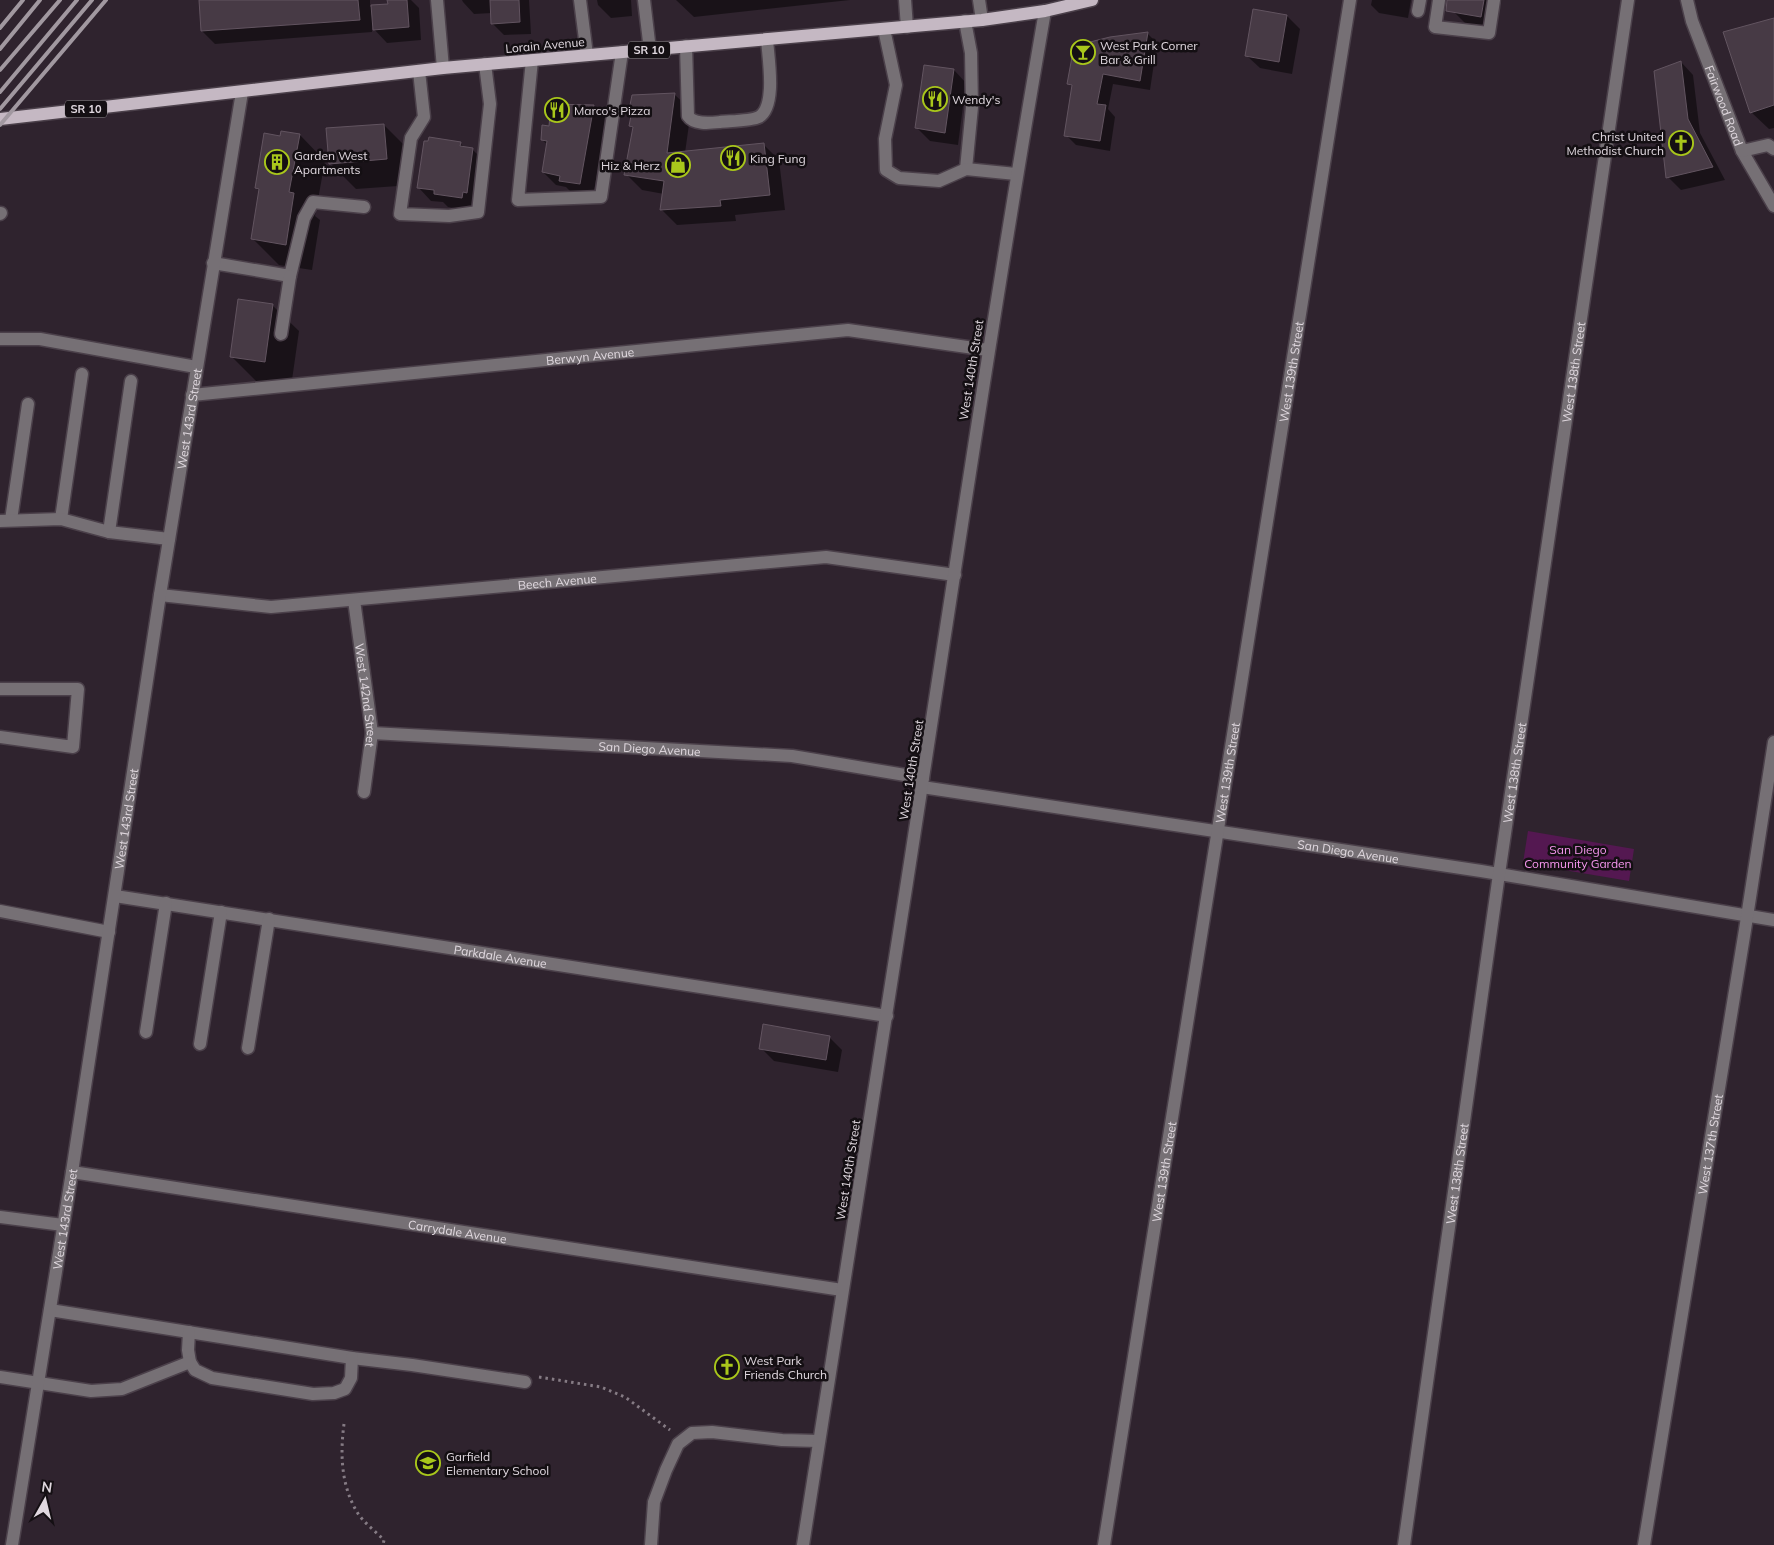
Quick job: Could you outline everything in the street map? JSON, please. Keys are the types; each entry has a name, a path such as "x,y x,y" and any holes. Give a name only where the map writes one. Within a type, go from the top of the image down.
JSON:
{"main road":[{"name":"Lorain Avenue","path":"0,119 443,68 965,22 982,20 1046,5 1092,0"}],"street":[{"path":"437,0 443,68"},
{"path":"580,0 587,55"},
{"path":"644,0 650,50"},
{"path":"905,0 907,27"},
{"path":"978,0 982,20"},
{"name":"West 139th Street","path":"1104,1545 1350,0"},
{"path":"1439,0 1435,27 1489,33 1494,0"},
{"name":"West 138th Street","path":"1404,1545 1499,874 1628,0"},
{"name":"Fairwood Road","path":"1687,0 1692,21 1742,151 1774,206"},
{"name":"West 140th Street","path":"803,1545 887,1016 988,350 1016,174 1046,5"},
{"path":"965,22 972,62 972,107 966,169"},
{"path":"884,29 896,85 885,139 886,170 899,178 939,181 966,169 1016,174"},
{"path":"686,46 688,116 691,120 699,122 716,122 757,118 762,114 770,96 767,39"},
{"path":"532,60 518,200 601,198 622,52"},
{"path":"419,71 424,117 411,138 400,214 449,216 478,212 490,104 485,64"},
{"name":"West 143rd Street","path":"12,1545 64,1225 160,595 242,92"},
{"path":"1742,151 1768,146 1774,150"},
{"path":"281,334 290,276 304,218 314,202 364,207"},
{"path":"213,263 290,276"},
{"name":"Berwyn Avenue","path":"192,395 848,330 988,350"},
{"path":"0,339 40,339 196,368"},
{"path":"61,519 82,374"},
{"path":"109,532 131,381"},
{"path":"28,404 6,521 61,519 109,532 169,539"},
{"name":"Beech Avenue","path":"160,595 270,607 826,557 955,575"},
{"name":"West 142nd Street","path":"354,600 372,733 364,792"},
{"path":"0,689 78,689 73,747 0,737"},
{"name":"San Diego Avenue","path":"372,733 792,756 922,782 1774,920"},
{"name":"West 137th Street","path":"1644,1545 1774,742"},
{"name":"Parkdale Avenue","path":"115,896 887,1016"},
{"path":"146,1032 166,903"},
{"path":"0,911 109,932"},
{"path":"200,1044 221,912"},
{"path":"248,1048 269,919"},
{"name":"Carrydale Avenue","path":"72,1172 842,1290"},
{"path":"0,1217 64,1225"},
{"path":"50,1310 352,1358 525,1382"},
{"path":"189,1332 188,1350 190,1362 195,1370 212,1378 313,1394 334,1393 345,1389 351,1378 352,1358"},
{"path":"0,1377 90,1391 122,1388 190,1362"},
{"path":"651,1545 654,1502 678,1444 692,1434 712,1432 782,1440 819,1441"}],"path":[{"path":"525,1382 532,1375 601,1387 625,1397 670,1430"},
{"path":"344,1424 341,1446 342,1470 349,1496 357,1513 384,1540 383,1545"}],"green space":[{"name":"San Diego Community Garden","path":"1528,831 1634,849 1629,881 1523,863"}],"building":[{"path":"199,0 358,0 360,20 201,31"},
{"path":"387,0 407,0 409,27 373,30 371,5 388,4"},
{"path":"490,0 519,0 520,22 491,24"},
{"path":"1447,0 1484,0 1481,17 1446,11"},
{"path":"1253,9 1287,15 1279,62 1245,56"},
{"path":"1774,18 1774,105 1750,113 1723,32"},
{"path":"1148,32 1140,81 1103,74 1097,104 1106,105 1100,141 1064,136 1072,85 1067,84 1074,46 1110,37"},
{"name":"Christ United Methodist Church","path":"1681,61 1688,119 1713,167 1666,178 1654,71"},
{"name":"Wendy's","path":"924,65 954,69 945,133 915,128"},
{"path":"675,93 667,153 764,143 770,195 720,200 721,206 660,210 664,181 624,175 633,127 629,126 631,116 628,115 632,95"},
{"path":"551,104 594,105 580,184 559,181 560,176 542,172 547,141 541,140 542,125 549,126"},
{"name":"Garden West Apartments","path":"384,124 387,159 329,164 326,128"},
{"name":"Garden West Apartments","path":"281,131 300,134 289,192 294,193 286,245 251,239 259,189 255,188 264,133 280,136"},
{"path":"429,137 461,142 460,146 473,148 467,193 463,192 462,198 434,194 434,190 417,188 424,141 428,141"},
{"path":"238,299 273,304 265,362 230,357"},
{"path":"763,1024 830,1036 826,1060 759,1049"}],"railway":[{"path":"0,28 23,0"},
{"path":"0,49 40,0"},
{"path":"0,70 60,0"},
{"path":"0,92 77,0"},
{"path":"0,109 92,0"},
{"path":"0,125 106,0"}],"place":[{"name":"West Park Corner Bar & Grill","path":"1083,52"},
{"name":"Wendy's","path":"935,99"},
{"name":"Marco's Pizza","path":"557,110"},
{"name":"Christ United Methodist Church","path":"1681,143"},
{"name":"King Fung","path":"733,158"},
{"name":"Garden West Apartments","path":"277,162"},
{"name":"Hiz & Herz","path":"678,165"},
{"name":"West Park Friends Church","path":"727,1367"},
{"name":"Garfield Elementary School","path":"428,1463"}]}
